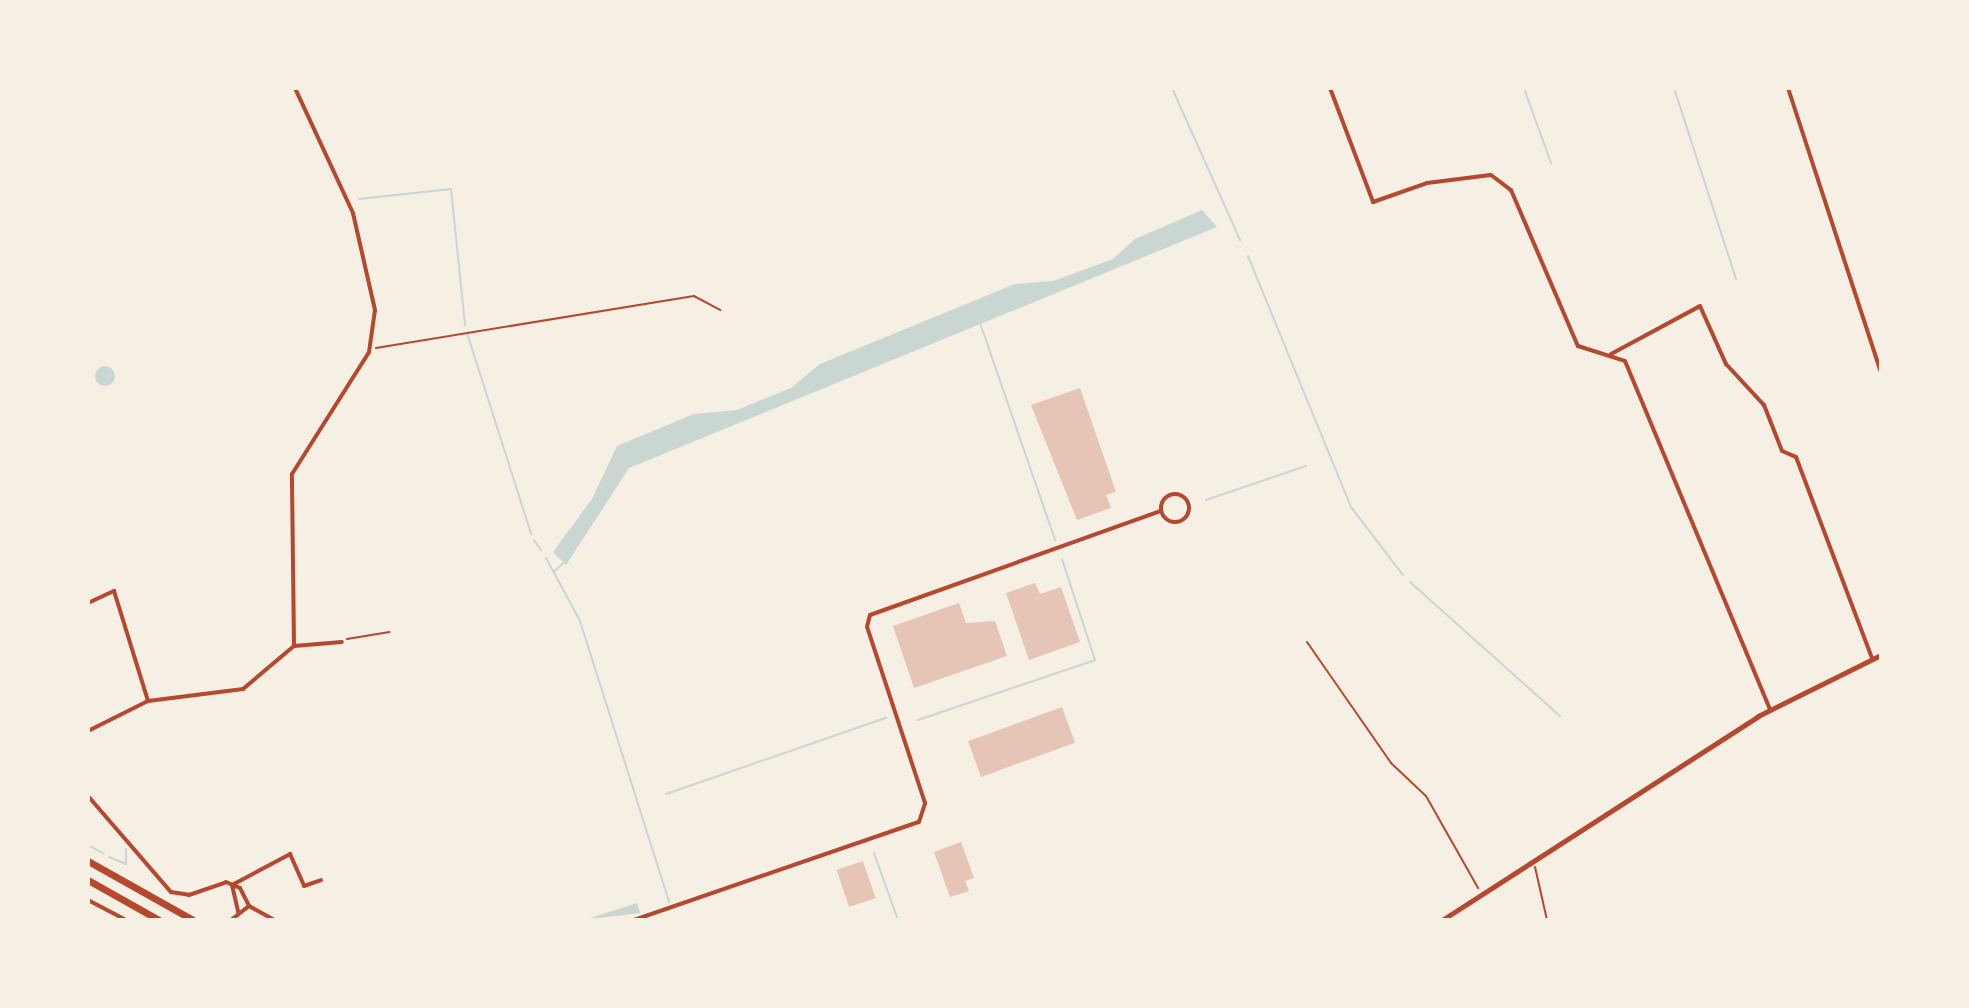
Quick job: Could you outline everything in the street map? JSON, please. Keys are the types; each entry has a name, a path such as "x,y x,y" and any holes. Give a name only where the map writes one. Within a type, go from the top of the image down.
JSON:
{"highway":[{"path":"88,861 193,920"},
{"path":"88,880 159,920"}],"street":[{"path":"294,646 292,474 369,348 374,297 353,213 295,88"},
{"path":"1330,88 1373,202 1427,183 1491,175 1504,180 1578,346 1611,354 1625,361 1770,710"},
{"path":"1788,88 1881,372"},
{"path":"1611,354 1700,306 1726,364 1764,405 1782,451 1796,457 1872,658"},
{"path":"634,920 919,822 925,803 867,627 870,615 1161,511 1169,495 1188,506 1180,521 1161,511"},
{"path":"88,603 114,591 148,701"},
{"path":"88,731 148,701 236,692 294,646 342,642"},
{"path":"1442,920 1770,710 1881,655"},
{"path":"88,796 171,892 232,885 290,854 304,886 321,880"},
{"path":"232,885 249,906 274,920"},
{"path":"232,885 238,912"},
{"path":"88,900 126,920"},
{"path":"231,920 249,906"}],"path":[{"path":"369,348 396,350 474,328 694,296 720,310"},
{"path":"342,642 389,632"},
{"path":"1307,642 1391,763 1426,796 1483,896"},
{"path":"1534,861 1547,920"}],"shaded area":[{"path":"1202,210 1217,227 629,468 566,565 553,552 592,499 617,446 694,414 737,410 791,388 820,364 1015,284 1053,281 1113,259 1135,239"},
{"path":"105,366 112,369 115,376 112,383 105,386 98,383 95,376 98,369"},
{"path":"637,903 640,913 584,920"}],"building":[{"path":"1080,388 1116,492 1106,495 1111,508 1077,520 1031,405"},
{"path":"1035,583 1040,594 1061,587 1080,642 1029,660 1006,593"},
{"path":"959,603 966,623 995,621 1007,656 914,688 893,626"},
{"path":"1062,707 1075,743 981,777 968,741"},
{"path":"961,842 974,878 965,881 969,891 950,897 934,852"},
{"path":"863,861 876,898 849,907 837,870"}],"waterway":[{"path":"1172,88 1240,240"},
{"path":"1524,88 1551,163"},
{"path":"1674,88 1736,279"},
{"path":"359,199 451,189 465,325"},
{"path":"1248,256 1351,507 1403,575"},
{"path":"980,323 1055,540"},
{"path":"467,333 531,534"},
{"path":"1206,500 1306,466"},
{"path":"534,540 541,550"},
{"path":"546,558 580,621 669,902"},
{"path":"918,720 1095,660 1062,559"},
{"path":"554,572 564,562"},
{"path":"1410,582 1560,716"},
{"path":"666,794 886,718"},
{"path":"88,845 104,854"},
{"path":"109,857 126,864 126,849"},
{"path":"874,853 898,920"}]}
